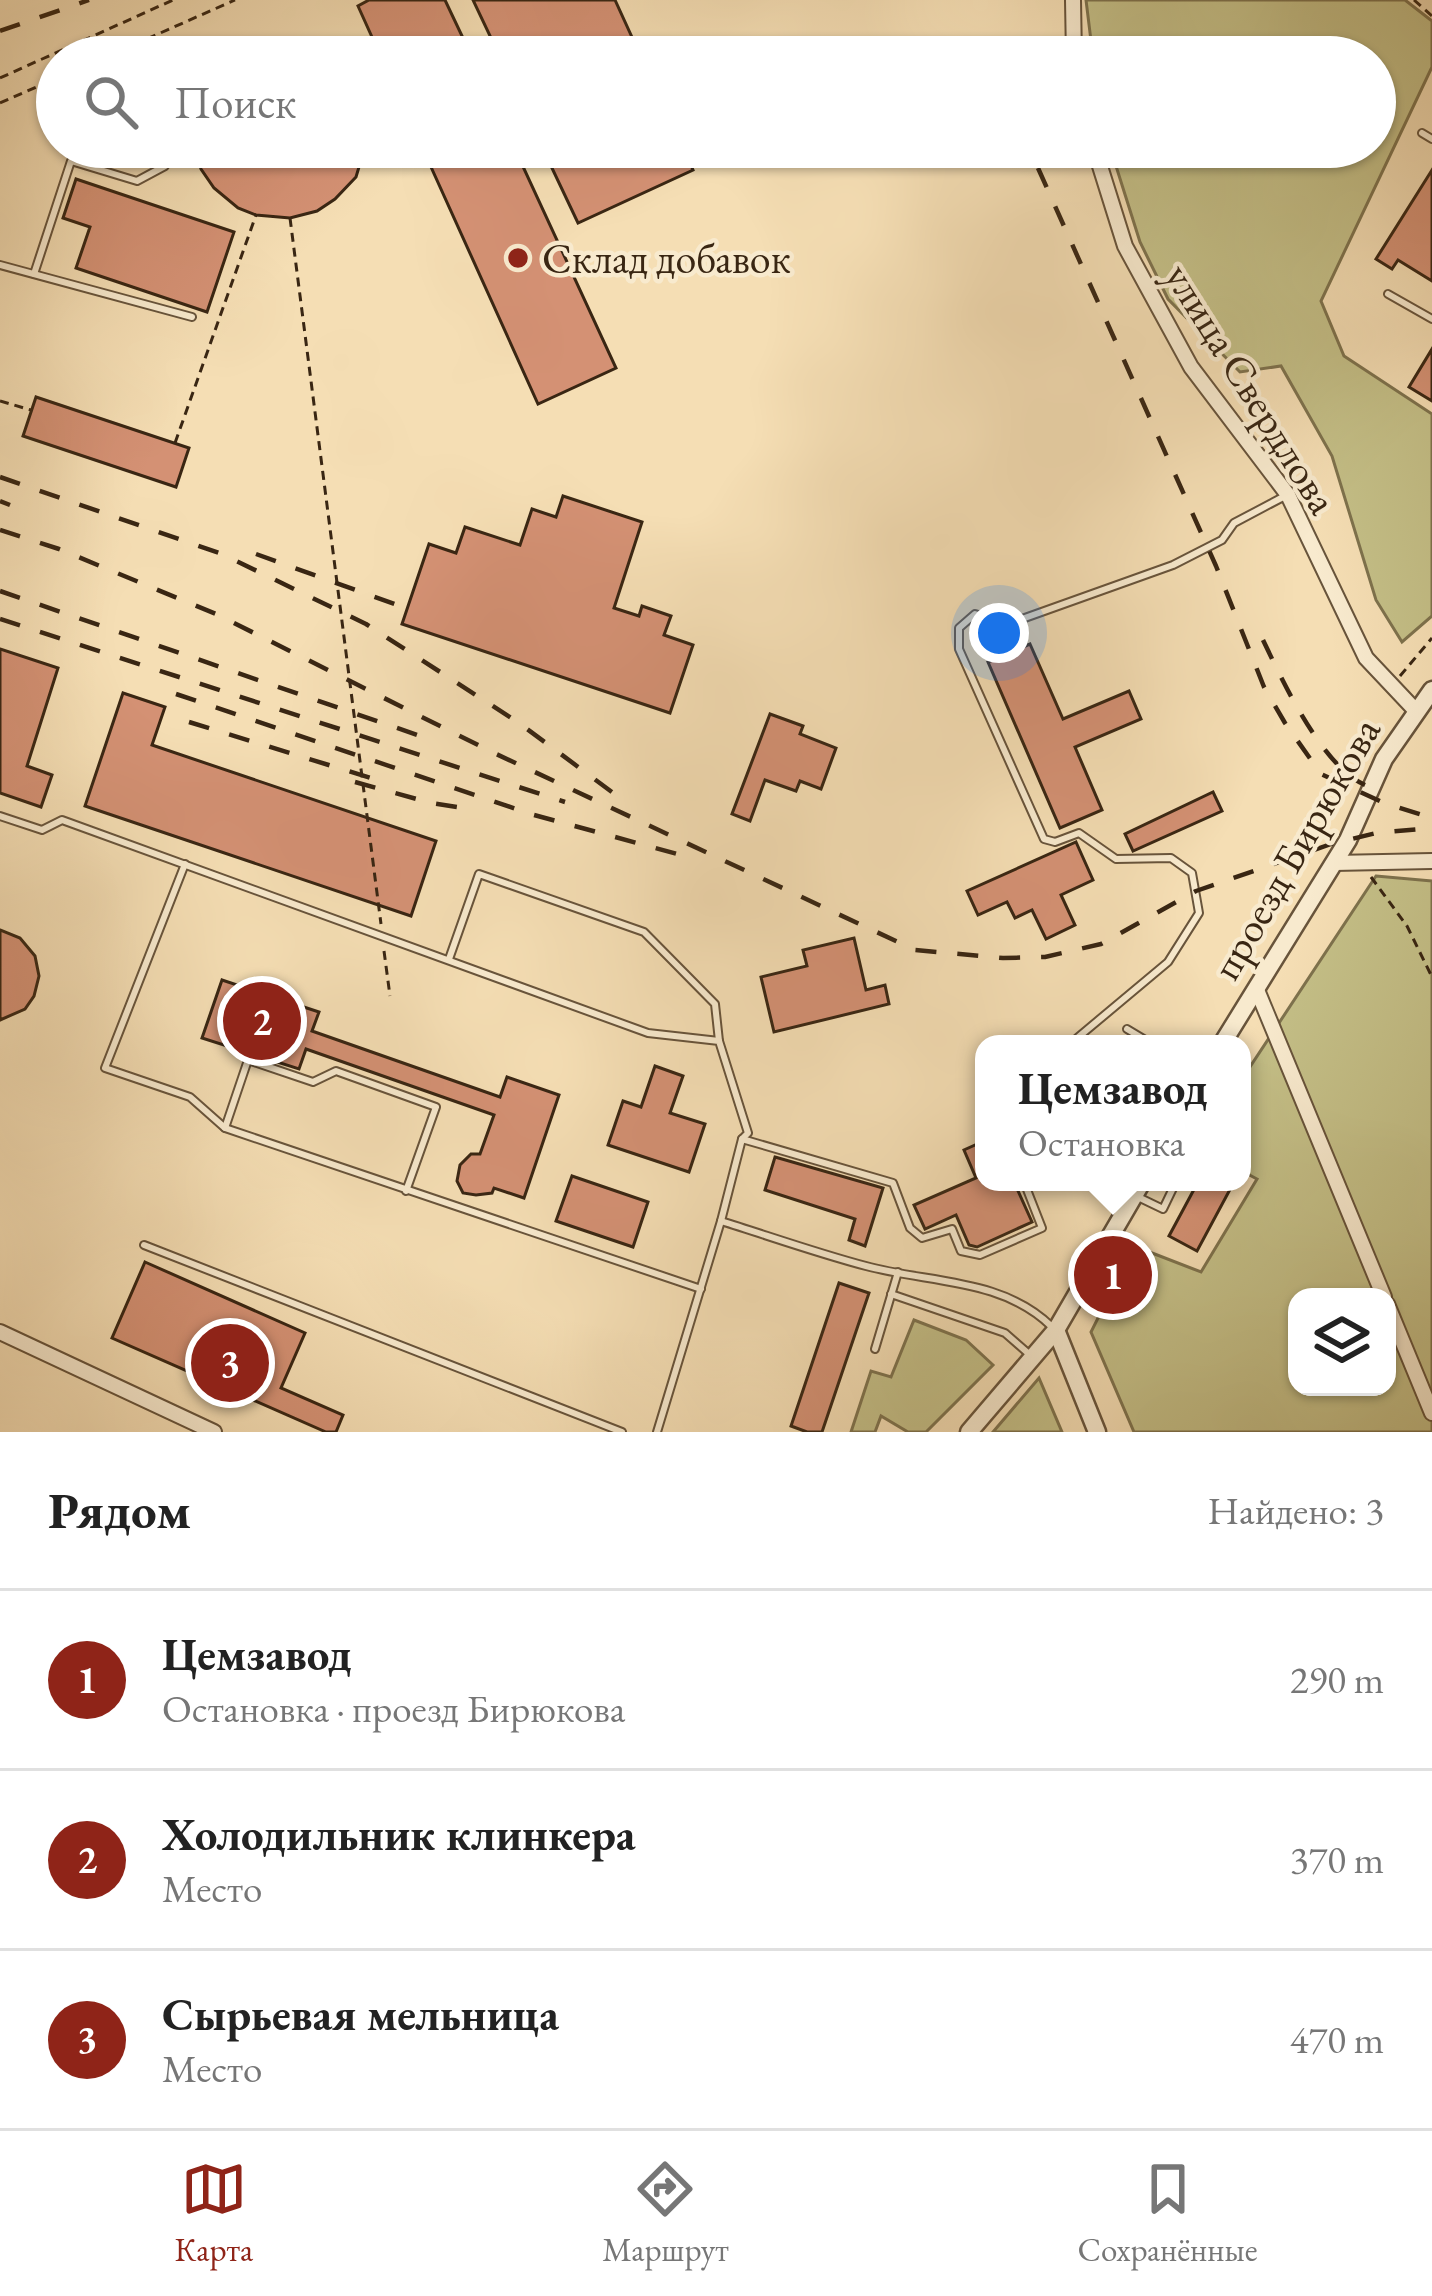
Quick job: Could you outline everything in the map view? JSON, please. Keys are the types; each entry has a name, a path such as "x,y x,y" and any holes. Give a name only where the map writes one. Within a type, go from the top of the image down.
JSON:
{"street":[{"path":"1073,0 1074,36"},
{"name":"улица Свердлова","path":"1101,168 1125,245 1191,367 1288,494 1366,658 1416,711"},
{"name":"проезд Бирюкова","path":"1228,1035 1334,863 1384,760 1432,690"},
{"path":"1334,863 1432,861"},
{"path":"1257,990 1380,1288"},
{"path":"969,1432 1056,1330 1137,1191"},
{"path":"1396,1326 1432,1413"},
{"path":"1056,1330 1097,1432"},
{"path":"0,1332 214,1432"}],"lane":[{"path":"1422,133 1432,139"},
{"path":"34,274 68,168"},
{"path":"96,168 137,181 161,168"},
{"path":"0,265 192,316"},
{"path":"1388,294 1432,319"},
{"path":"1081,1035 1168,962 1199,913 1192,873 1172,858 1116,859 1079,832 1055,842 1045,839 959,649 959,628 975,614 1008,624 1173,565 1222,540 1234,523 1288,494"},
{"path":"0,816 42,830 62,820 648,1034 719,1041"},
{"path":"185,864 105,1068 190,1096 225,1128 700,1289"},
{"path":"449,959 479,874 644,932 715,1004 719,1041 748,1133 742,1139 657,1432"},
{"path":"1127,1029 1133,1035"},
{"path":"225,1128 248,1060 313,1082 336,1071 436,1107 406,1192"},
{"path":"742,1139 893,1183 910,1228 922,1238 952,1229 961,1251 980,1255 1042,1228 1028,1191"},
{"path":"1140,1191 1162,1209 1171,1191"},
{"path":"721,1221 871,1268 1019,1301 1056,1330"},
{"path":"144,1245 622,1432"},
{"path":"875,1349 898,1271"},
{"path":"891,1294 1005,1333 1032,1358"}],"path":[{"path":"93,36 173,0"},
{"path":"154,36 236,0"},
{"path":"1414,0 1432,16"},
{"path":"0,78 36,62"},
{"path":"0,104 36,88"},
{"path":"176,443 256,215"},
{"path":"290,218 381,925"},
{"path":"0,400 31,410"},
{"path":"1390,686 1432,638"},
{"path":"1365,870 1407,926 1432,977"},
{"path":"384,949 390,996"}],"shaded area":[{"path":"1086,0 1405,0 1432,21 1432,67 1396,143 1396,36 1090,36"},
{"path":"1117,168 1384,168 1321,301 1344,356 1432,414 1432,616 1402,642 1376,600 1332,456 1281,366 1240,372 1168,299 1140,242"},
{"path":"1376,876 1432,881 1432,1432 1134,1432 1091,1332 1134,1246 1201,1272 1257,1179 1251,1176 1251,1065"},
{"path":"914,1320 966,1340 993,1365 926,1432 908,1432 881,1416 875,1432 851,1432 871,1371 891,1377"},
{"path":"1039,1378 1062,1432 993,1432"}],"building":[{"path":"369,0 445,0 462,36 372,36 358,6"},
{"path":"473,0 615,0 631,36 490,36"},
{"path":"359,168 335,199 317,211 290,218 238,208 214,188 201,169"},
{"name":"Склад добавок","path":"431,168 524,168 616,368 538,404"},
{"path":"552,168 692,168 693,170 578,223"},
{"path":"1432,170 1432,281 1398,260 1392,269 1376,259"},
{"path":"76,179 234,232 207,312 76,268 90,227 63,218"},
{"path":"1432,349 1432,401 1409,387"},
{"path":"36,397 189,448 176,487 23,436"},
{"path":"563,496 642,522 614,608 639,616 642,606 671,616 664,635 693,645 670,713 402,624 429,544 456,553 465,527 520,545 532,509 556,517"},
{"path":"1030,644 1063,719 1129,691 1141,719 1075,747 1102,810 1060,828 988,662"},
{"path":"0,649 58,668 27,766 52,775 41,807 0,793"},
{"path":"123,693 165,707 152,745 436,841 411,916 85,806"},
{"path":"770,714 803,726 800,734 836,748 821,789 800,781 796,791 765,780 750,821 732,814"},
{"path":"1213,792 1222,811 1133,851 1125,834"},
{"path":"1076,842 1093,880 1061,895 1075,925 1046,939 1032,910 1015,918 1007,902 978,915 967,891"},
{"path":"0,930 20,938 35,956 39,976 25,1009 0,1020"},
{"path":"854,938 866,990 885,985 889,1004 774,1032 761,977 807,966 803,950"},
{"path":"222,980 319,1012 312,1031 500,1097 507,1077 559,1095 524,1198 494,1188 492,1193 463,1193 457,1181 460,1165 471,1154 480,1154 494,1115 306,1049 299,1069 202,1038"},
{"path":"655,1066 683,1076 670,1113 705,1124 689,1172 608,1145 623,1101 641,1107"},
{"path":"975,1145 975,1176 964,1150"},
{"path":"775,1157 883,1188 865,1246 849,1240 855,1219 765,1190"},
{"path":"572,1176 648,1202 633,1247 556,1221"},
{"path":"975,1178 975,1191 1018,1191 1032,1222 977,1247 969,1245 956,1215 925,1229 914,1205"},
{"path":"1193,1191 1229,1191 1197,1251 1169,1236"},
{"path":"145,1262 305,1333 281,1388 343,1415 336,1432 326,1432 112,1338"},
{"path":"839,1283 869,1293 822,1432 807,1432 791,1426"}],"railway":[{"path":"0,31 89,0"},
{"path":"1038,168 1216,566 1264,687 1285,723 1321,774 1384,803 1432,818"},
{"path":"0,477 222,554 366,624 519,723 624,801"},
{"path":"0,501 10,505"},
{"path":"0,530 59,549 216,614 492,752 915,950 1045,957 1101,944 1196,891 1331,844 1376,833 1432,828"},
{"path":"256,554 411,610"},
{"path":"0,591 429,739"},
{"path":"0,619 565,802"},
{"path":"1263,640 1319,742 1349,775 1365,785"},
{"path":"176,694 534,815 696,859"},
{"path":"189,722 371,778"},
{"path":"355,782 470,809"}],"place":[{"name":"Склад добавок","path":"518,258"},
{"name":"Холодильник клинкера","path":"262,1021"},
{"name":"Цемзавод","path":"1113,1275"},
{"name":"Сырьевая мельница","path":"230,1363"}]}
